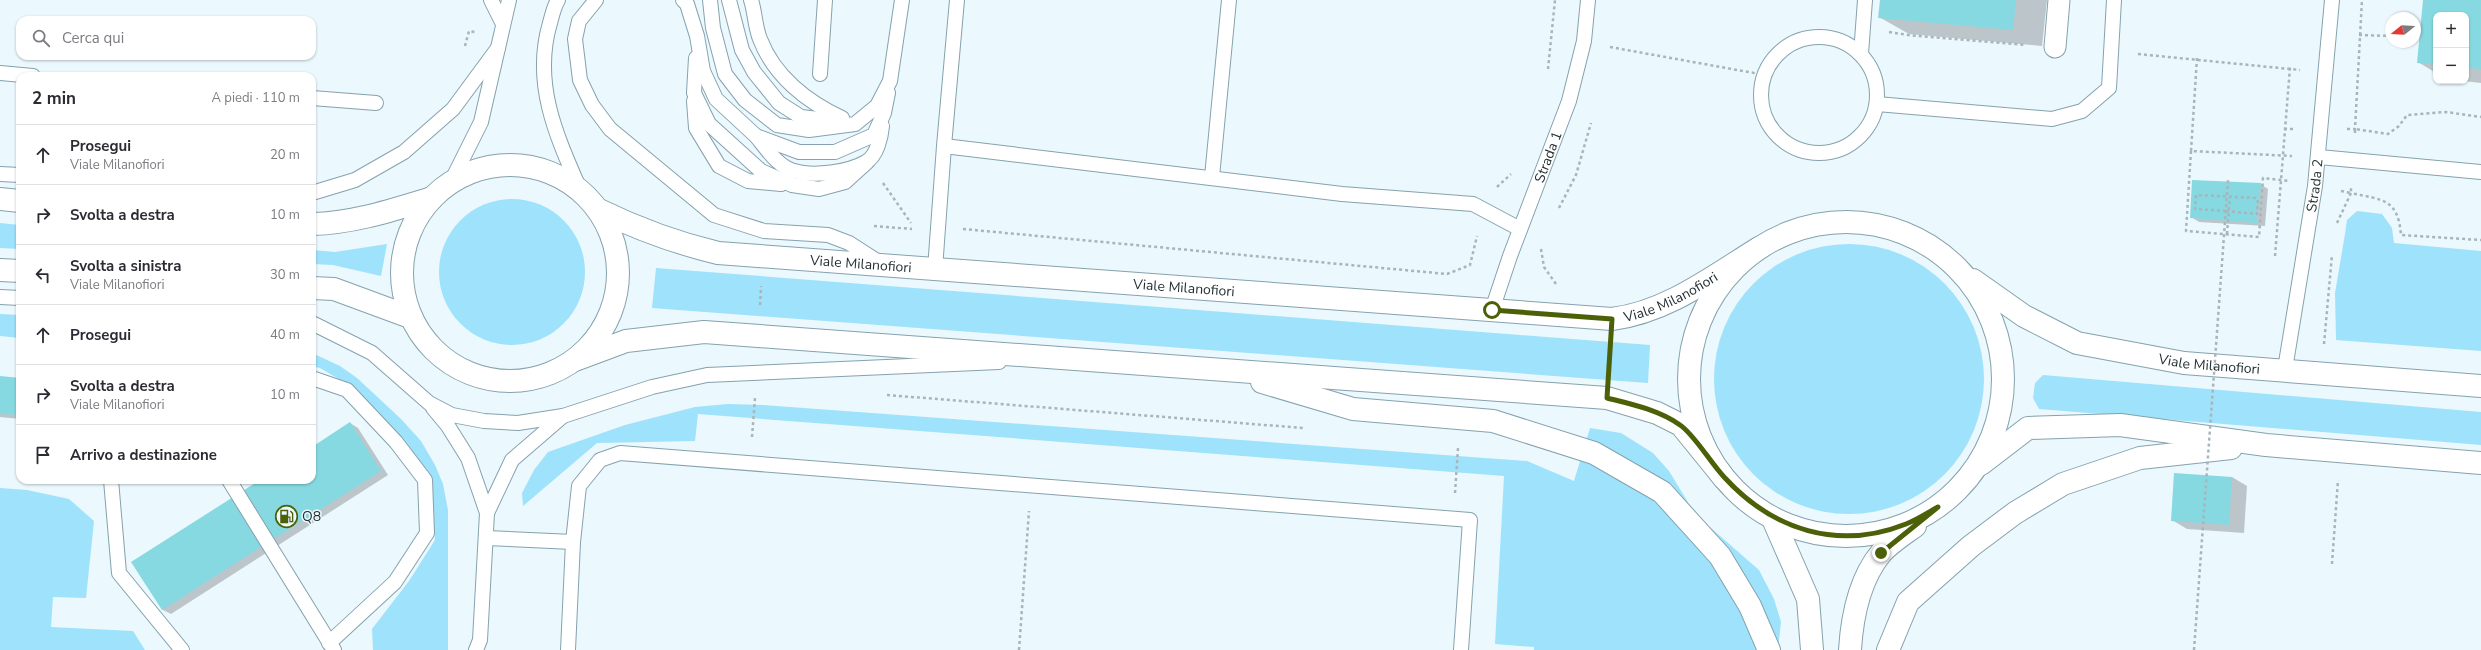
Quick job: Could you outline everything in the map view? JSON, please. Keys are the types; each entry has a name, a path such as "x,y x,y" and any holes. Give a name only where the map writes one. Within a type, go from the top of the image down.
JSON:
{"main road":[{"path":"574,360 598,337 613,307 619,274 614,240 599,210 581,192 552,173 518,164 483,168 451,182 432,198 409,234 401,275 410,317 432,349 464,372 501,382 540,378 574,360 626,341 704,332 1607,398 1657,413 1682,425 1724,478 1749,502 1774,519 1809,532 1850,536 1871,534 1906,524 1938,507"},
{"path":"316,224 336,224 377,215 432,198"},
{"path":"0,199 16,201"},
{"name":"Viale Milanofiori","path":"599,210 640,229 679,243 718,253 1612,319 1656,309 1759,248"},
{"path":"1724,478 1696,426 1691,402 1690,357 1698,327 1708,304 1736,267 1759,248 1799,229 1830,222 1860,222 1889,228 1916,238 1942,254 1959,270 1984,306 1994,326 2000,350 2003,377 2001,402 1992,436 1976,468"},
{"path":"0,270 16,271"},
{"name":"Viale Milanofiori","path":"1959,270 2024,316 2077,343 2184,363 2285,369 2481,386"},
{"path":"316,288 334,289 410,317"},
{"path":"1222,370 1353,409 1493,421 1594,453 1662,492 1720,556 1750,606 1769,650"},
{"path":"1850,650 1856,605 1864,583 1881,553 1955,492 1976,468 2028,428 2120,425 2266,445 2481,463"},
{"path":"1888,650 1896,626 1908,602 1971,546 2015,513 2063,484 2140,458 2266,445"},
{"path":"1774,519 1808,599 1812,650"}],"street":[{"path":"2055,47 2059,0"}],"lane":[{"path":"491,0 503,24"},
{"path":"451,182 481,122 509,0"},
{"path":"558,0 546,38 544,64 545,98 560,144 581,192"},
{"path":"596,0 579,21 574,39 580,80 592,105 610,129 714,215 764,231 828,235 849,243 884,265"},
{"path":"683,0 686,4 697,36 703,71 716,99 756,136 774,159 793,172 835,173 867,162"},
{"path":"710,0 713,28 725,74 746,100 777,124 809,130 855,124 876,106 890,80"},
{"path":"728,0 742,50 754,72 779,103 801,117 855,124"},
{"path":"750,0 759,38 773,64 806,99 855,124"},
{"path":"820,74 825,0"},
{"path":"697,36 694,93 696,128 719,166 748,181 819,189 845,182 867,162 880,142 902,0"},
{"path":"935,269 957,0"},
{"path":"1212,177 1229,0"},
{"name":"Strada 1","path":"1492,310 1520,229 1569,101 1584,41 1588,0"},
{"path":"1861,54 1865,0"},
{"path":"1877,104 2052,119 2082,111 2109,88 2114,0"},
{"name":"Strada 2","path":"2285,369 2319,156 2332,0"},
{"path":"1827,37 1845,43 1861,54 1872,69 1875,80 1877,104 1871,122 1859,138 1843,148 1824,153 1805,152 1787,144 1773,130 1764,113 1761,94 1765,75 1774,58 1789,45 1807,38 1827,37"},
{"path":"316,192 355,180 404,152 453,109 498,48"},
{"path":"0,73 16,74"},
{"path":"694,93 709,124 761,171 792,185"},
{"path":"316,98 376,103"},
{"path":"756,136 799,152 835,152 874,135 884,113"},
{"path":"944,146 1212,177 1342,194 1473,204 1520,229"},
{"path":"2319,156 2481,172"},
{"path":"0,174 16,175"},
{"path":"0,297 16,298"},
{"path":"316,325 372,353 429,404 448,426 468,458 487,513 480,640 476,650"},
{"path":"429,404 452,415 484,421 518,423 563,416 652,387 707,375 1072,359"},
{"path":"231,484 332,646 395,582 427,533 425,480 396,442 347,390 316,379"},
{"path":"487,513 512,460 563,416"},
{"path":"568,650 573,542 579,486 600,460 620,453 1470,520 1461,650"},
{"path":"101,484 114,518"},
{"path":"111,484 119,573 182,650"},
{"path":"486,538 573,542"}],"path":[{"path":"1552,34 1765,75"},
{"path":"2358,35 2385,36"},
{"path":"2197,58 2186,231 2259,237 2263,178 2281,180"},
{"path":"2275,258 2290,67"},
{"path":"1558,209 1576,175 1592,116"},
{"path":"2191,151 2282,156"},
{"path":"867,162 916,229"},
{"path":"2194,650 2228,180"},
{"path":"2335,227 2351,193 2385,201 2399,216 2401,235 2481,240"},
{"path":"2196,194 2230,196 2258,198 2257,214 2195,209 2196,194"},
{"path":"2227,234 2230,196"},
{"path":"1541,247 1544,267 1555,283 1561,285"},
{"path":"2324,347 2333,249"},
{"path":"1607,398 1612,319"},
{"path":"882,395 1309,428"},
{"path":"1453,519 1459,440"},
{"path":"2203,467 2211,468"},
{"path":"2330,479 2346,481"},
{"path":"2332,564 2338,480"},
{"path":"1019,650 1031,486"}],"shaded area":[{"path":"512,199 533,202 540,205 558,216 568,226 582,251 585,272 582,293 579,300 568,318 558,328 533,342 512,345 491,342 484,339 466,328 456,318 442,293 439,272 442,251 445,244 456,226 466,216 491,202"},
{"path":"2357,211 2382,214 2392,228 2394,243 2481,251 2481,351 2336,340 2335,293 2347,220"},
{"path":"0,223 16,225 16,249 0,248"},
{"path":"387,244 381,276 333,265 316,264 316,250 335,252"},
{"path":"1836,244 1862,244 1888,249 1901,254 1924,266 1945,283 1962,304 1974,327 1982,353 1984,379 1982,405 1974,431 1962,454 1945,475 1924,492 1888,509 1862,514 1836,514 1810,509 1785,498 1763,484 1744,465 1730,443 1719,418 1714,392 1714,366 1719,340 1730,315 1744,293 1763,274 1785,260 1810,249"},
{"path":"656,268 1650,345 1648,383 652,308"},
{"path":"0,314 16,315 16,338 0,336"},
{"path":"316,355 340,366 357,378 401,419 421,441 435,465 443,484 448,510 448,650 373,650 372,629 409,581 435,540 428,478 347,384 316,367"},
{"path":"2043,375 2481,412 2481,445 2039,409 2033,398 2035,383"},
{"path":"728,404 763,405 1527,461 1574,481 1590,428 1621,433 1653,453 1669,471 1689,504 1704,522 1759,570 1774,599 1781,622 1778,650 1534,650 1534,647 1495,644 1504,476 698,414 695,441 597,443 523,506 522,493 534,470 548,452 625,425 695,407"},
{"path":"0,488 27,490 69,499 94,521 86,598 53,597 51,627 133,631 145,650 0,650"}],"building":[{"path":"1880,0 2016,0 2013,30 1878,18"},
{"path":"2423,0 2481,0 2481,69 2469,68 2469,12 2433,12 2433,65 2417,63 2418,48 2421,48"},
{"path":"2192,180 2261,183 2257,223 2190,218"},
{"path":"0,376 16,378 16,415 0,414"},
{"path":"350,422 381,471 162,610 131,562 254,484 316,484 316,444"},
{"path":"2174,473 2232,477 2229,525 2171,521"}],"place":[{"name":"Q8","path":"287,516"}],"route":[{"path":"1492,310 1612,319 1607,398 1657,413 1682,425 1724,478 1749,502 1774,519 1809,532 1828,535 1843,536 1871,534 1906,524 1938,507 1881,553"}]}
